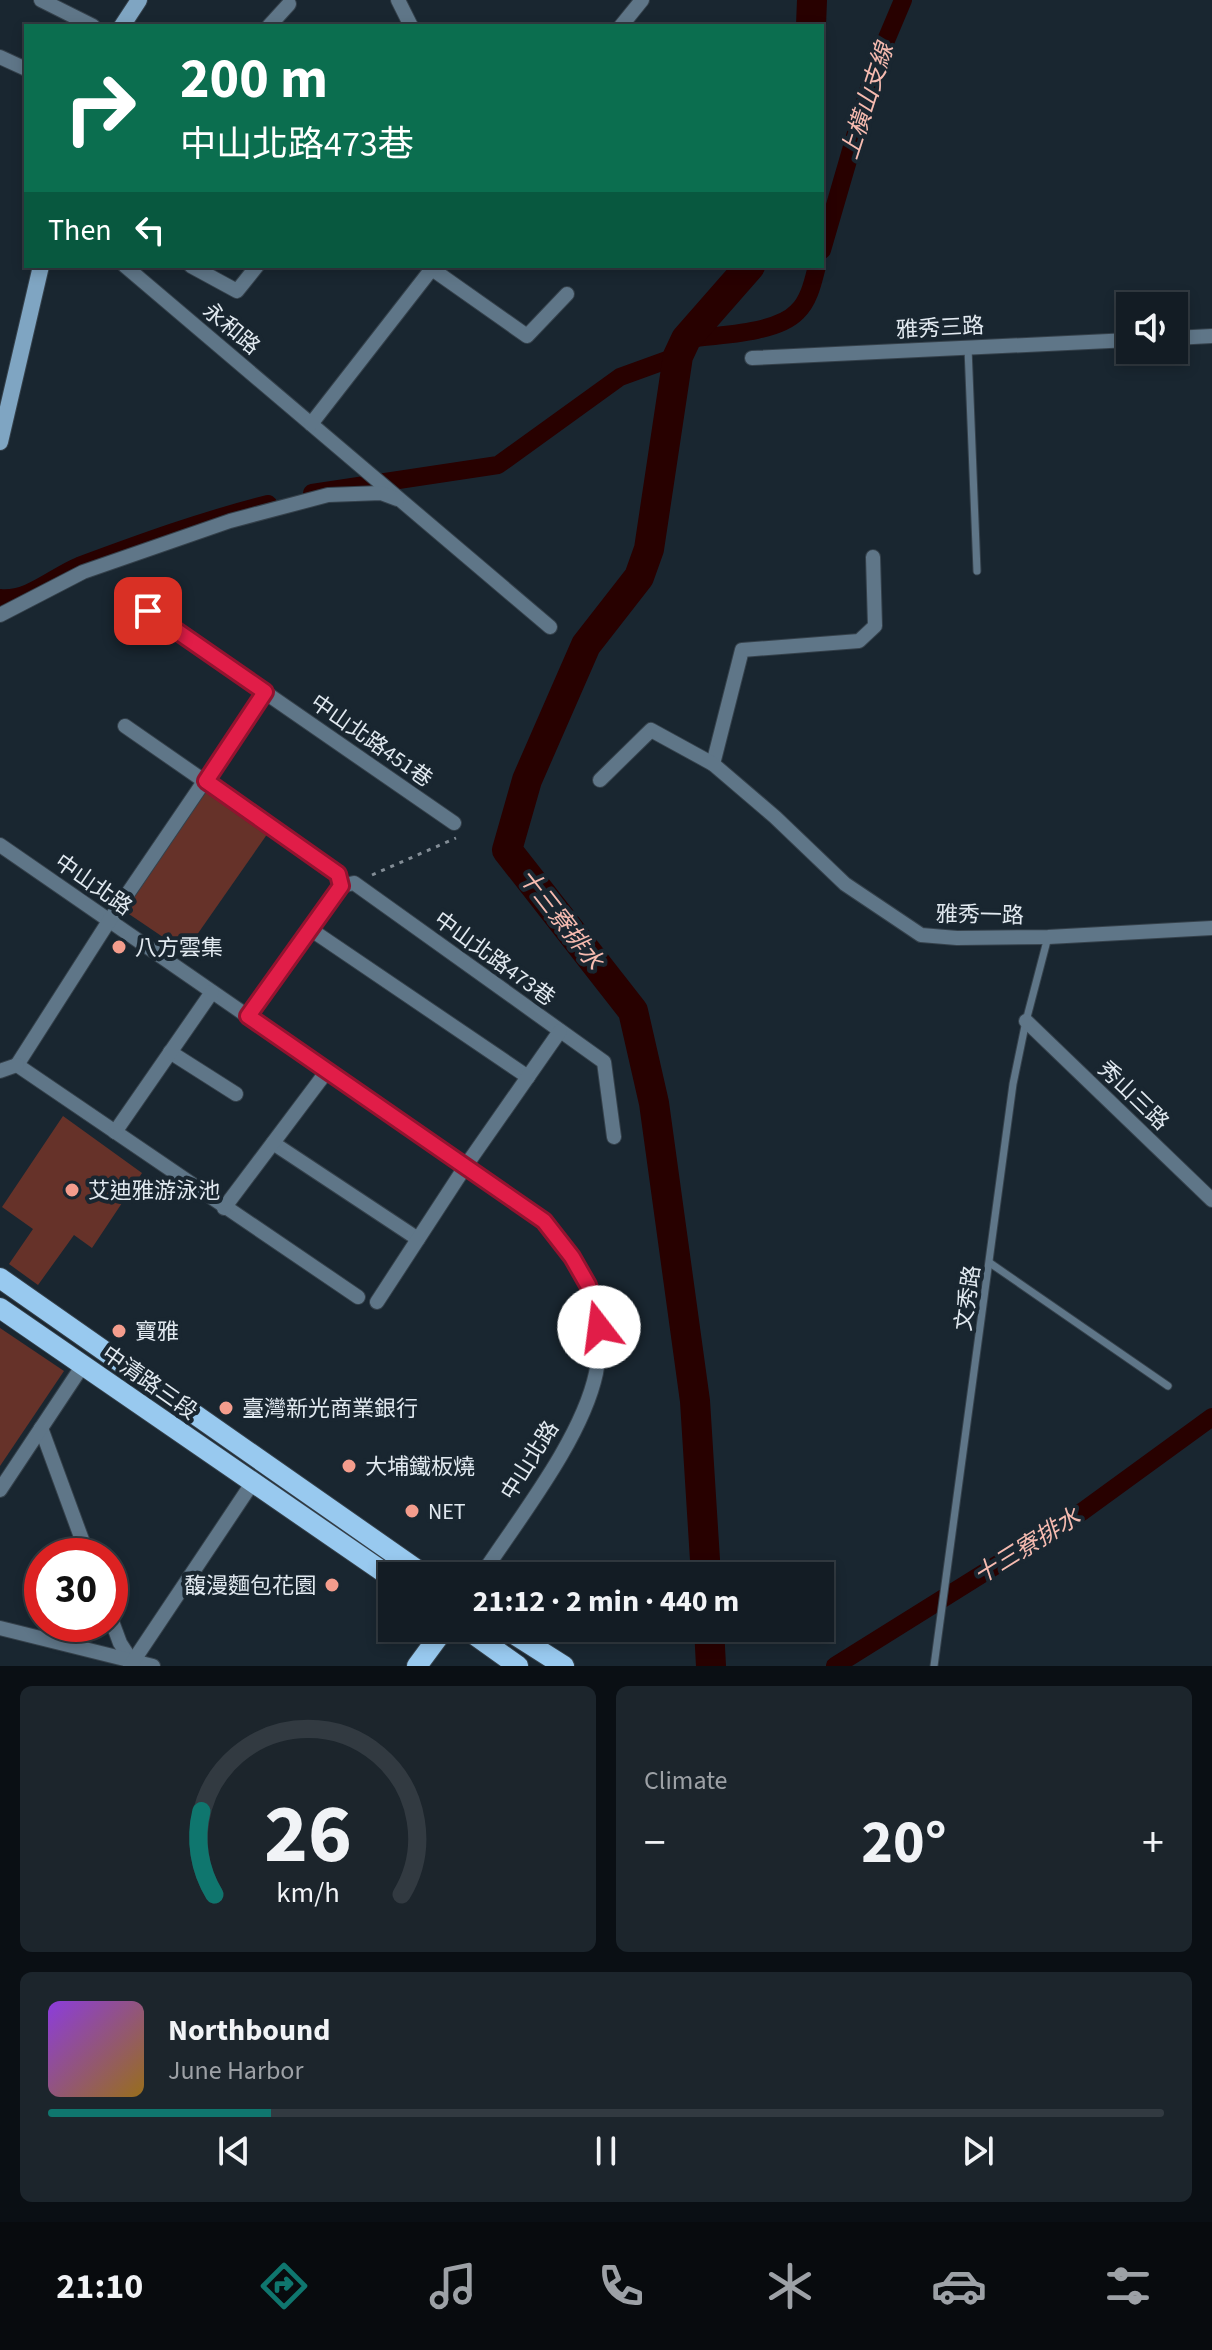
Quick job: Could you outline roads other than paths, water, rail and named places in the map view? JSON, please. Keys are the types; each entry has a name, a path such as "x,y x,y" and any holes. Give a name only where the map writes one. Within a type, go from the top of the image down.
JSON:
{"main road":[{"path":"123,24 139,0"},
{"path":"0,442 41,268"},
{"name":"中清路三段","path":"0,1278 406,1562"},
{"name":"中清路三段","path":"0,1308 378,1568"},
{"path":"417,1666 435,1642"},
{"path":"485,1642 518,1666"},
{"path":"526,1642 564,1666"}],"street":[{"path":"398,0 410,24"},
{"path":"623,24 642,0"},
{"path":"48,1 89,24"},
{"path":"271,24 289,4"},
{"path":"0,57 24,68"},
{"name":"永和路","path":"127,268 550,627"},
{"path":"195,268 237,291 255,268"},
{"path":"311,424 433,268 527,336 567,294"},
{"path":"1188,337 1212,336"},
{"name":"雅秀三路","path":"752,358 1116,341"},
{"path":"0,615 83,572 230,521 328,495 381,493 401,500"},
{"path":"713,764 742,650 859,641 875,626 873,557"},
{"name":"中山北路451巷","path":"124,595 454,823"},
{"path":"0,1071 17,1065 109,921 265,692"},
{"name":"中山北路473巷","path":"125,726 338,874 347,885 604,1062 614,1137"},
{"name":"雅秀一路","path":"600,780 651,730 713,764 775,817 845,884 921,935 957,938 1048,937 1212,928"},
{"name":"中山北路","path":"0,845 544,1221 572,1257 588,1285 599,1327 596,1372 573,1436 490,1562"},
{"path":"248,1016 310,929 347,885"},
{"path":"310,929 528,1077"},
{"path":"115,1132 212,992"},
{"name":"秀山三路","path":"1026,1021 1212,1200"},
{"path":"377,1302 465,1167 560,1031"},
{"path":"170,1052 236,1094"},
{"path":"17,1065 358,1297"},
{"path":"224,1208 327,1071"},
{"path":"273,1143 418,1239"},
{"path":"0,1490 83,1365"},
{"path":"41,1428 81,1538"},
{"path":"130,1663 148,1642 253,1482"},
{"path":"0,1628 130,1663 153,1666"},
{"path":"120,1642 130,1663"}],"lane":[{"path":"968,348 977,571"},
{"name":"文秀路","path":"934,1666 1013,1084 1048,937"},
{"path":"990,1263 1168,1386"}],"waterway":[{"name":"十三寮排水","path":"811,24 812,0"},
{"name":"上橫山支線","path":"824,243 876,64 903,0"},
{"name":"十三寮排水","path":"705,1562 695,1401 654,1103 633,1011 507,850 527,780 586,645 639,577 649,549 678,356 686,339 748,268"},
{"name":"上橫山支線","path":"686,339 761,329 787,319 805,302 816,268"},
{"path":"312,493 498,465 620,377 678,356"},
{"path":"0,598 21,596 79,566 149,540 268,504"},
{"name":"十三寮排水","path":"835,1666 1083,1511 1212,1417"},
{"name":"十三寮排水","path":"710,1642 711,1666"}],"place":[{"name":"八方雲集","path":"119,947"},
{"name":"艾迪雅游泳池","path":"72,1190"},
{"name":"寶雅","path":"119,1331"},
{"name":"臺灣新光商業銀行","path":"226,1408"},
{"name":"大埔鐵板燒","path":"349,1466"},
{"name":"NET","path":"412,1511"},
{"name":"馥漫麵包花園","path":"332,1585"}]}
